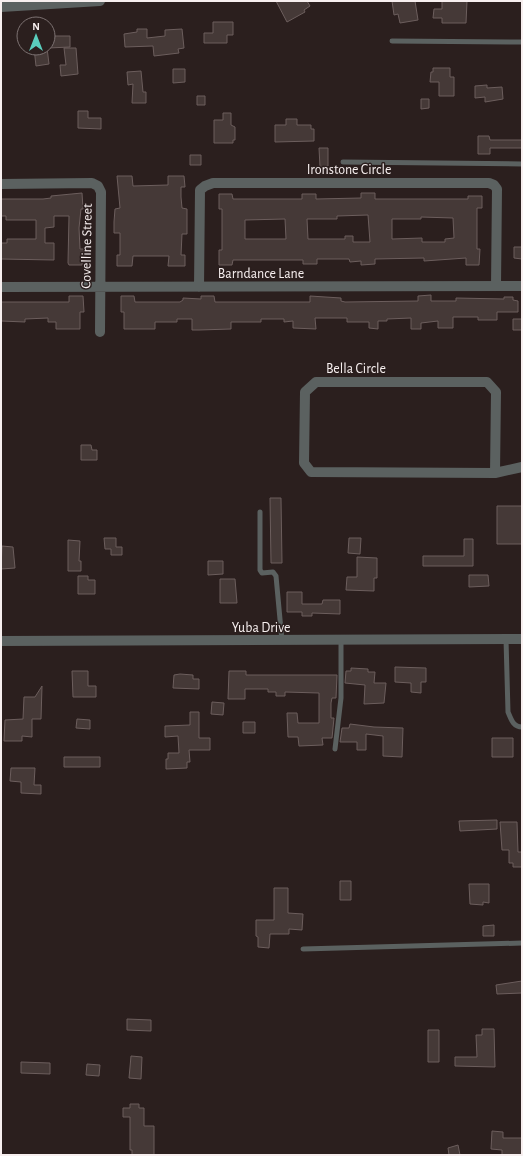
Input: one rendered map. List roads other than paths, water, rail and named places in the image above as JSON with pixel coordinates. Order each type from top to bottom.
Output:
[{"type":"street","points":[[1,7],[44,3],[100,1]]},
{"type":"street","name":"Covelline Street","points":[[1,184],[92,183],[98,186],[101,192],[100,332]]},
{"type":"street","name":"Ironstone Circle","points":[[199,287],[200,190],[213,183],[494,184],[497,189],[496,286]]},
{"type":"street","name":"Barndance Lane","points":[[1,287],[522,286]]},
{"type":"street","name":"Bella Circle","points":[[495,473],[496,392],[487,382],[316,382],[305,392],[304,463],[311,472],[495,473],[522,467]]},
{"type":"street","name":"Yuba Drive","points":[[1,641],[522,640]]},
{"type":"lane","points":[[392,41],[522,42]]},
{"type":"lane","points":[[343,162],[522,164]]},
{"type":"lane","points":[[260,512],[260,570],[262,573],[273,572],[276,576],[282,641]]},
{"type":"lane","points":[[506,639],[508,712],[512,723],[518,727],[522,727]]},
{"type":"lane","points":[[335,749],[341,698],[341,640]]},
{"type":"lane","points":[[303,949],[522,943]]}]
